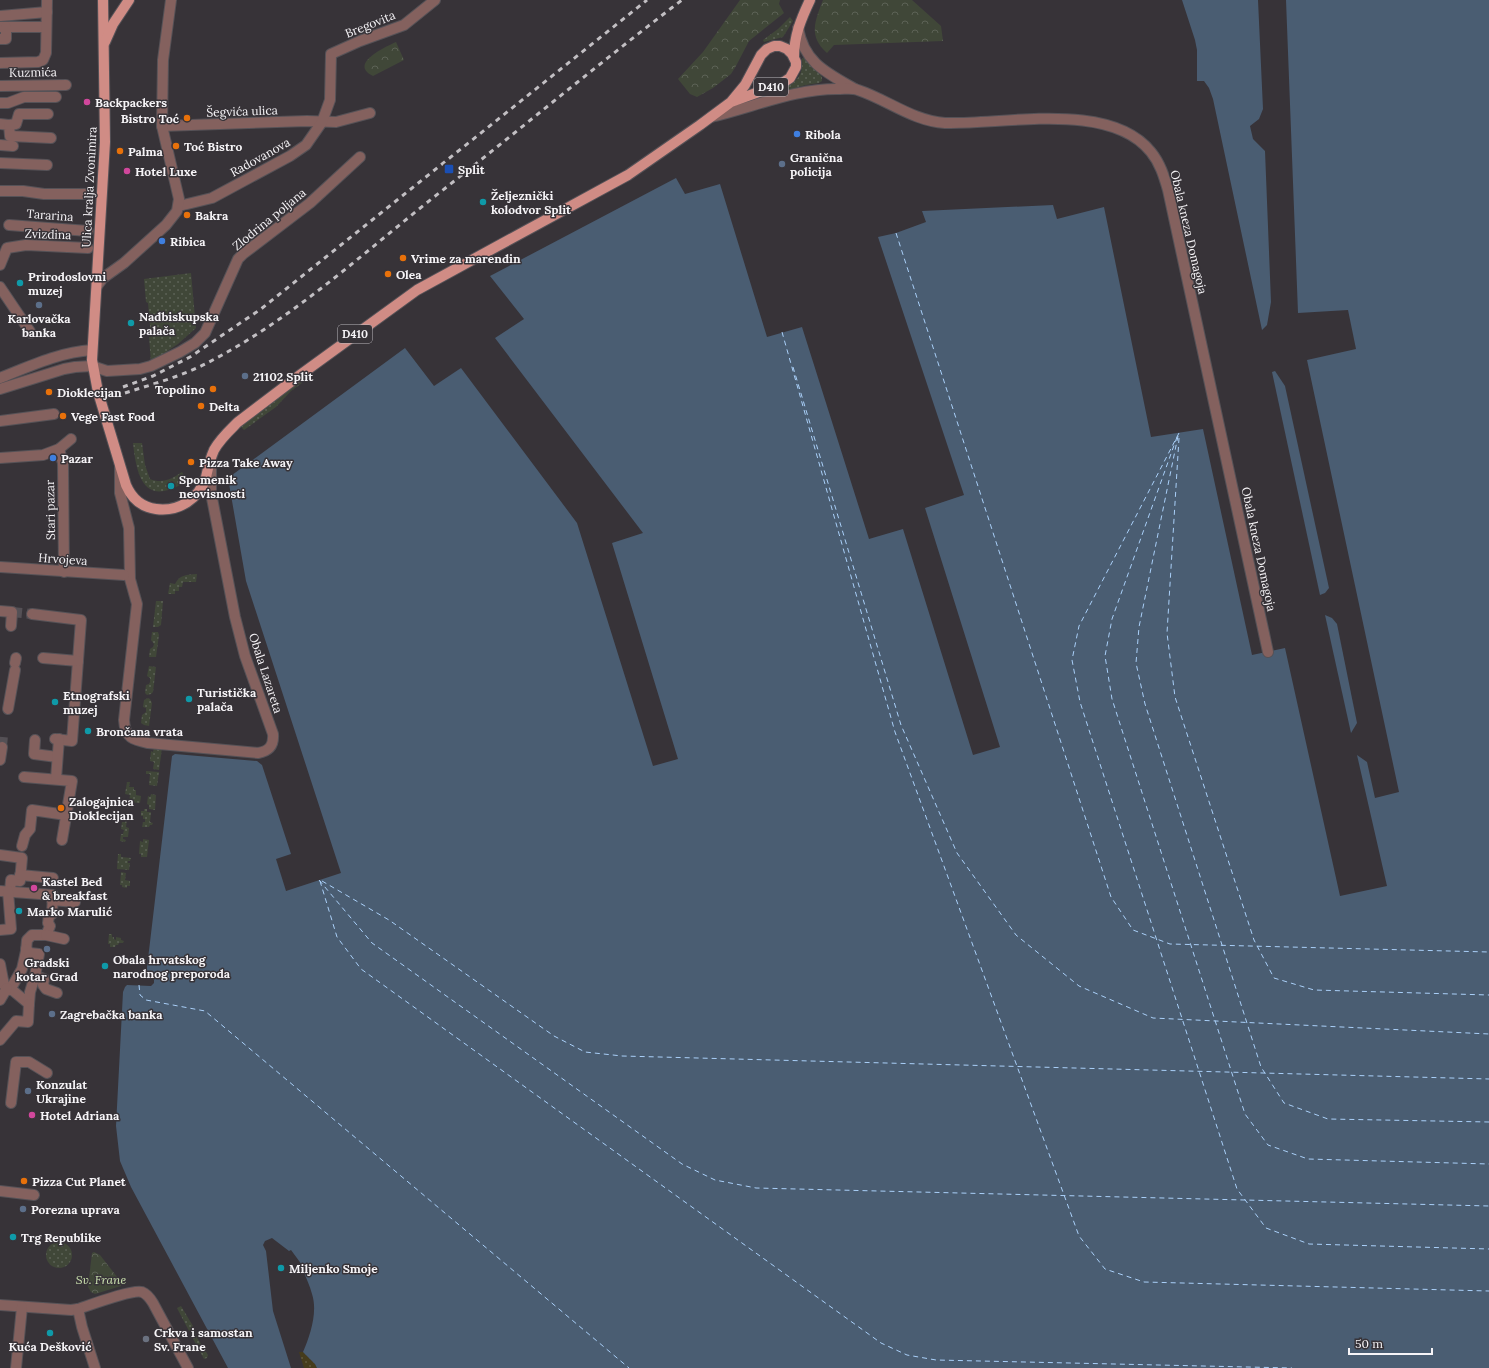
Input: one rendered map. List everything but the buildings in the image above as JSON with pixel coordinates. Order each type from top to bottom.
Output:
[{"type":"main road","name":"Ulica kralja Zvonimira","points":[[92,350],[105,142],[103,0]]},
{"type":"main road","name":"D410","points":[[104,43],[113,24],[129,0]]},
{"type":"main road","name":"D410","points":[[794,58],[794,46],[798,28],[810,0]]},
{"type":"main road","name":"Obala kneza Domagoja","points":[[120,468],[126,485],[139,504],[151,508],[170,509],[185,504],[199,492],[211,457],[220,441],[238,422],[400,301],[430,282],[628,174],[711,117],[731,102],[745,84],[761,55],[768,49],[774,46],[784,47],[790,51],[796,62],[793,75],[786,81],[731,102]]},
{"type":"main road","name":"D410","points":[[92,350],[92,366],[98,392],[120,468]]},
{"type":"street","points":[[0,63],[38,62],[43,60],[46,53],[47,0]]},
{"type":"street","points":[[97,286],[103,278],[124,263],[166,225],[178,211],[179,199],[162,126],[163,60],[171,0]]},
{"type":"street","name":"Bregovita","points":[[331,54],[360,41],[404,25],[435,0]]},
{"type":"street","points":[[0,16],[47,12]]},
{"type":"street","points":[[0,39],[6,39],[3,27],[46,27]]},
{"type":"street","points":[[798,28],[802,43],[813,61],[831,75],[857,90]]},
{"type":"street","name":"Radovanova","points":[[179,206],[212,198],[290,156],[306,145],[322,122],[330,100],[331,54]]},
{"type":"street","name":"Kuzmića","points":[[0,86],[66,85]]},
{"type":"street","name":"Obala kneza Domagoja","points":[[711,117],[768,101],[816,90],[857,90],[910,114],[940,122],[978,123],[1054,118],[1075,120],[1099,123],[1121,130],[1142,143],[1158,162],[1168,190],[1268,652]]},
{"type":"street","points":[[0,102],[8,103],[24,97],[56,96]]},
{"type":"street","name":"Šegvića ulica","points":[[162,126],[307,121],[336,122],[370,113]]},
{"type":"street","points":[[48,114],[19,114],[16,124],[4,125],[10,136],[52,138]]},
{"type":"street","points":[[0,145],[13,146]]},
{"type":"street","name":"Zlodrina poljana","points":[[92,366],[107,371],[140,369],[151,366],[173,356],[196,343],[205,333],[238,259],[310,203],[360,157]]},
{"type":"street","points":[[0,163],[47,165]]},
{"type":"street","points":[[0,191],[23,191],[44,194],[89,194]]},
{"type":"street","name":"Tararina","points":[[9,225],[88,231]]},
{"type":"street","name":"Zvizdina","points":[[0,265],[7,248],[26,245],[88,248]]},
{"type":"street","points":[[0,287],[30,333]]},
{"type":"street","points":[[0,378],[36,363],[67,353],[92,350]]},
{"type":"street","points":[[0,389],[64,369],[92,366]]},
{"type":"street","points":[[0,421],[54,414]]},
{"type":"street","points":[[0,458],[43,455],[59,449],[71,440]]},
{"type":"street","name":"Stari pazar","points":[[59,449],[63,463],[64,572]]},
{"type":"street","name":"Obala Lazareta","points":[[120,468],[120,493],[129,528],[130,579],[137,604],[124,720],[129,737],[136,740],[250,753],[265,751],[271,748],[272,730],[245,656],[231,597],[211,493],[211,457]]},
{"type":"street","name":"Hrvojeva","points":[[0,567],[124,575]]},
{"type":"street","points":[[0,611],[12,612],[11,626]]},
{"type":"street","points":[[32,614],[81,620],[72,741],[57,739],[56,779]]},
{"type":"street","points":[[43,658],[78,661]]},
{"type":"street","points":[[8,709],[15,663]]},
{"type":"street","points":[[36,740],[34,754],[57,757]]},
{"type":"street","points":[[0,760],[2,747]]},
{"type":"street","points":[[24,777],[72,781],[62,840]]},
{"type":"street","points":[[22,846],[25,835],[30,829],[32,810],[66,815]]},
{"type":"street","points":[[0,855],[22,858],[20,881],[11,880],[6,891],[11,930],[0,930]]},
{"type":"street","points":[[20,875],[53,878]]},
{"type":"street","points":[[6,891],[53,895],[52,914],[50,915],[48,923],[50,926],[46,935]]},
{"type":"street","points":[[52,900],[75,902]]},
{"type":"street","points":[[0,1000],[22,969],[27,940],[32,935],[46,935],[64,938]]},
{"type":"street","points":[[0,1040],[16,1021],[28,1022],[30,992],[39,954],[30,953],[26,949]]},
{"type":"street","points":[[0,964],[4,985],[29,1004]]},
{"type":"street","points":[[35,976],[44,979],[46,989],[57,993]]},
{"type":"street","points":[[11,1103],[16,1062],[29,1062],[47,1072]]},
{"type":"street","points":[[0,1191],[34,1195]]},
{"type":"street","points":[[0,1305],[78,1309],[140,1291],[148,1296],[153,1303],[188,1368]]},
{"type":"street","points":[[16,1368],[22,1307]]},
{"type":"street","points":[[78,1309],[95,1368]]},
{"type":"green space","points":[[740,0],[780,0],[779,4],[784,13],[749,41],[731,74],[713,88],[697,97],[690,94],[678,79],[703,52]]},
{"type":"green space","points":[[823,0],[912,0],[941,26],[943,41],[834,45],[827,53],[821,47],[815,34],[816,22]]},
{"type":"green space","points":[[790,17],[793,21],[783,37],[764,42],[763,40],[778,29]]},
{"type":"green space","points":[[396,42],[404,60],[373,76],[366,71],[364,66],[366,61],[371,56]]},
{"type":"green space","points":[[805,57],[822,77],[822,81],[781,92],[780,89],[790,85],[800,75],[802,70],[802,59]]},
{"type":"green space","points":[[191,273],[196,328],[178,344],[151,362],[149,337],[151,337],[144,279]]},
{"type":"green space","points":[[300,381],[302,383],[291,391],[276,407],[244,430],[240,426]]},
{"type":"green space","points":[[133,443],[142,443],[145,465],[150,479],[163,481],[182,472],[187,481],[173,488],[162,491],[153,490],[146,486],[137,469]]},
{"type":"green space","points":[[197,574],[196,582],[183,582],[182,587],[179,587],[179,591],[175,591],[175,594],[168,594],[170,583],[175,584],[179,578]]},
{"type":"green space","points":[[156,601],[163,601],[161,625],[158,627],[153,627]]},
{"type":"green space","points":[[152,632],[158,632],[159,635],[156,657],[149,657],[150,649],[154,644],[151,640]]},
{"type":"green space","points":[[149,666],[156,667],[153,692],[147,695],[145,693],[146,685],[150,682],[150,678],[147,676]]},
{"type":"green space","points":[[148,698],[152,703],[149,726],[141,723],[142,715],[146,712],[146,708],[143,707],[144,700]]},
{"type":"green space","points":[[154,747],[162,748],[159,770],[153,769],[154,762],[150,761],[151,751],[153,752]]},
{"type":"green space","points":[[146,771],[159,772],[157,786],[149,785],[150,774],[146,774]]},
{"type":"green space","points":[[127,782],[130,782],[129,787],[134,787],[134,790],[136,790],[136,795],[141,796],[140,803],[129,802],[130,795],[125,794]]},
{"type":"green space","points":[[151,794],[156,795],[155,810],[149,809],[149,805],[147,804],[148,796],[150,797]]},
{"type":"green space","points":[[144,809],[147,809],[147,812],[151,812],[150,822],[153,823],[149,827],[142,827],[145,819],[141,816],[141,811],[144,811]]},
{"type":"green space","points":[[125,819],[127,819],[126,827],[129,828],[128,837],[123,837],[123,839],[126,840],[125,842],[120,841],[121,834],[123,834],[124,830],[121,829],[122,822],[125,822]]},
{"type":"green space","points":[[143,839],[149,840],[147,857],[141,857],[141,854],[139,854],[140,841],[143,842]]},
{"type":"green space","points":[[118,854],[121,854],[121,857],[131,858],[130,861],[128,861],[128,863],[130,863],[129,870],[117,869]]},
{"type":"green space","points":[[121,872],[126,873],[125,880],[130,881],[130,886],[127,886],[127,888],[120,885]]},
{"type":"green space","points":[[109,934],[112,934],[112,937],[116,940],[116,937],[121,938],[121,940],[124,941],[123,943],[119,943],[115,947],[110,947],[110,944],[108,944]]},
{"type":"green space","points":[[59,1242],[68,1246],[72,1255],[68,1264],[59,1268],[50,1264],[46,1255],[50,1246]]},
{"type":"green space","name":"Sv. Frane","points":[[94,1252],[100,1255],[121,1282],[121,1286],[95,1294],[91,1292],[88,1287],[92,1253]]},
{"type":"green space","points":[[181,1306],[193,1326],[189,1331],[177,1308]]},
{"type":"green space","points":[[196,1336],[208,1355],[207,1358],[204,1359],[192,1337]]},
{"type":"sand","points":[[299,1352],[303,1352],[317,1368],[304,1368]]},
{"type":"water","points":[[1182,0],[1258,0],[1263,109],[1259,119],[1250,126],[1253,139],[1265,151],[1271,302],[1267,325],[1262,330],[1213,99],[1209,88],[1204,81],[1197,81],[1197,50]]},
{"type":"water","points":[[1286,0],[1489,0],[1489,1368],[317,1368],[303,1352],[311,1331],[314,1316],[314,1301],[303,1270],[305,1269],[291,1250],[289,1251],[272,1238],[265,1241],[263,1245],[266,1251],[273,1311],[291,1368],[228,1368],[131,1187],[120,1161],[116,1126],[123,992],[127,985],[151,986],[154,983],[152,977],[146,976],[172,756],[175,754],[257,761],[262,765],[291,854],[276,859],[286,891],[341,873],[246,581],[228,478],[405,348],[434,386],[461,368],[577,523],[653,766],[678,759],[612,543],[643,533],[495,338],[524,319],[490,276],[676,178],[685,194],[720,184],[767,337],[802,327],[869,539],[903,529],[973,755],[1000,747],[925,508],[964,495],[878,237],[896,233],[926,222],[922,211],[1053,205],[1057,219],[1104,207],[1151,437],[1203,429],[1252,655],[1285,648],[1340,896],[1387,886],[1357,755],[1367,762],[1375,798],[1399,792],[1307,360],[1356,349],[1348,310],[1298,313]]},
{"type":"water","points":[[1275,371],[1285,386],[1329,588],[1325,593],[1320,595],[1272,372]]},
{"type":"water","points":[[1325,615],[1332,618],[1337,624],[1357,723],[1351,733]]},
{"type":"ferry route","points":[[896,233],[1111,897],[1133,930],[1170,944],[1489,952]]},
{"type":"ferry route","points":[[782,332],[895,732],[1079,1236],[1105,1269],[1144,1282],[1489,1291]]},
{"type":"ferry route","points":[[793,367],[901,725],[957,853],[1016,935],[1079,986],[1153,1018],[1489,1034]]},
{"type":"ferry route","points":[[1179,433],[1079,626],[1072,660],[1080,702],[1237,1189],[1266,1228],[1309,1244],[1489,1249]]},
{"type":"ferry route","points":[[1178,436],[1139,627],[1136,663],[1145,704],[1261,1067],[1284,1103],[1328,1119],[1489,1122]]},
{"type":"ferry route","points":[[1177,437],[1112,619],[1105,656],[1112,699],[1245,1114],[1268,1145],[1308,1159],[1489,1164]]},
{"type":"ferry route","points":[[1179,438],[1167,633],[1175,697],[1254,940],[1274,978],[1314,990],[1489,995]]},
{"type":"ferry route","points":[[319,880],[372,943],[682,1164],[715,1180],[756,1188],[1489,1206]]},
{"type":"ferry route","points":[[320,881],[337,937],[361,969],[881,1343],[907,1355],[936,1360],[1292,1368]]},
{"type":"ferry route","points":[[322,881],[389,920],[554,1036],[585,1052],[622,1056],[1489,1079]]},
{"type":"ferry route","points":[[139,985],[140,995],[146,1000],[205,1011],[629,1368]]},
{"type":"tunnel","points":[[12,612],[32,614]]},
{"type":"tunnel","points":[[2,747],[3,735]]},
{"type":"railway","points":[[123,387],[153,376],[190,357],[261,309],[647,0]]},
{"type":"railway","points":[[125,393],[178,376],[199,367],[240,345],[269,326],[353,263],[682,0]]},
{"type":"place","name":"Backpackers","points":[[87,102]]},
{"type":"place","name":"Bistro Toć","points":[[187,118]]},
{"type":"place","name":"Ribola","points":[[797,134]]},
{"type":"place","name":"Toć Bistro","points":[[176,146]]},
{"type":"place","name":"Palma","points":[[120,151]]},
{"type":"place","name":"Granična policija","points":[[782,164]]},
{"type":"place","name":"Split","points":[[449,169]]},
{"type":"place","name":"Hotel Luxe","points":[[127,171]]},
{"type":"place","name":"Željeznički kolodvor Split","points":[[483,202]]},
{"type":"place","name":"Bakra","points":[[187,215]]},
{"type":"place","name":"Ribica","points":[[162,241]]},
{"type":"place","name":"Vrime za marendin","points":[[403,258]]},
{"type":"place","name":"Olea","points":[[388,274]]},
{"type":"place","name":"Prirodoslovni muzej","points":[[20,283]]},
{"type":"place","name":"Karlovačka banka","points":[[39,305]]},
{"type":"place","name":"Nadbiskupska palača","points":[[131,323]]},
{"type":"place","name":"21102 Split","points":[[245,376]]},
{"type":"place","name":"Topolino","points":[[213,389]]},
{"type":"place","name":"Dioklecijan","points":[[49,392]]},
{"type":"place","name":"Delta","points":[[201,406]]},
{"type":"place","name":"Vege Fast Food","points":[[63,416]]},
{"type":"place","name":"Pazar","points":[[53,458]]},
{"type":"place","name":"Pizza Take Away","points":[[191,462]]},
{"type":"place","name":"Spomenik neovisnosti","points":[[171,486]]},
{"type":"place","name":"Turistička palača","points":[[189,699]]},
{"type":"place","name":"Etnografski muzej","points":[[55,702]]},
{"type":"place","name":"Brončana vrata","points":[[88,731]]},
{"type":"place","name":"Zalogajnica Dioklecijan","points":[[61,808]]},
{"type":"place","name":"Kastel Bed & breakfast","points":[[34,888]]},
{"type":"place","name":"Marko Marulić","points":[[19,911]]},
{"type":"place","name":"Gradski kotar Grad","points":[[47,949]]},
{"type":"place","name":"Obala hrvatskog narodnog preporoda","points":[[105,966]]},
{"type":"place","name":"Zagrebačka banka","points":[[52,1014]]},
{"type":"place","name":"Konzulat Ukrajine","points":[[28,1091]]},
{"type":"place","name":"Hotel Adriana","points":[[32,1115]]},
{"type":"place","name":"Pizza Cut Planet","points":[[24,1181]]},
{"type":"place","name":"Porezna uprava","points":[[23,1209]]},
{"type":"place","name":"Trg Republike","points":[[13,1237]]},
{"type":"place","name":"Miljenko Smoje","points":[[281,1268]]},
{"type":"place","name":"Kuća Dešković","points":[[50,1333]]},
{"type":"place","name":"Crkva i samostan Sv. Frane","points":[[146,1339]]}]
